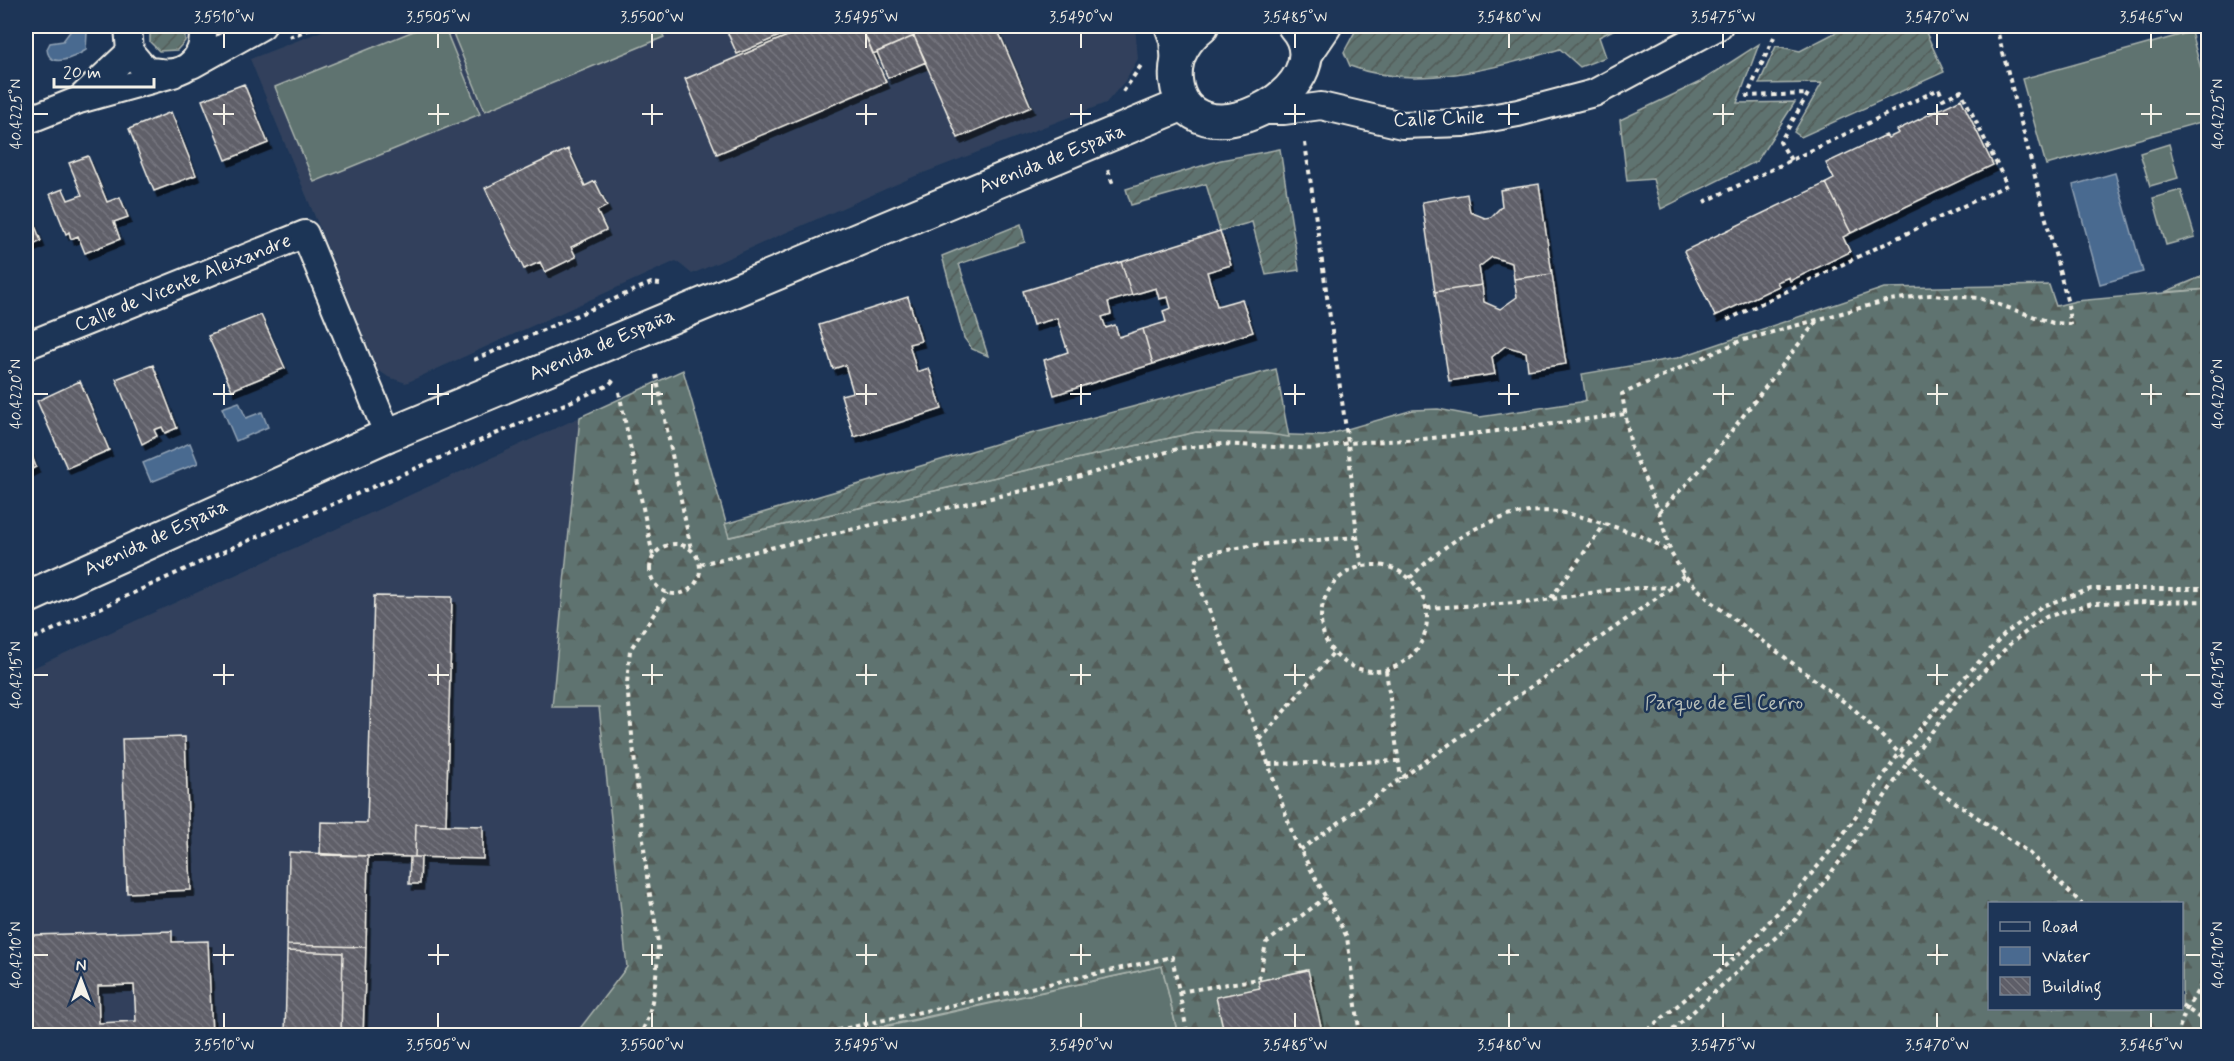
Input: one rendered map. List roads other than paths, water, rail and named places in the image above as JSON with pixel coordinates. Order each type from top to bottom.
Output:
[{"type":"street","points":[[128,26],[130,52],[148,70],[182,69],[201,52],[204,37],[202,26]]},
{"type":"street","points":[[26,121],[79,100],[182,69],[226,43],[262,26]]},
{"type":"street","points":[[1168,26],[1173,40],[1176,84],[1184,104],[1199,115],[1218,121],[1242,119],[1262,111],[1292,85],[1300,40],[1325,26]]},
{"type":"street","points":[[1175,64],[1185,42],[1202,26]]},
{"type":"street","name":"Calle Chile","points":[[1262,111],[1284,111],[1321,106],[1402,125],[1463,123],[1518,113],[1594,93],[1719,26]]},
{"type":"street","points":[[79,100],[130,52]]},
{"type":"street","name":"Calle Chile","points":[[1292,85],[1321,106]]},
{"type":"street","name":"Avenida de España","points":[[26,598],[387,435],[1184,104]]},
{"type":"street","name":"Calle de Vicente Aleixandre","points":[[26,346],[305,234],[387,435]]},
{"type":"water","points":[[81,28],[87,33],[86,50],[63,60],[52,59],[47,49],[50,43],[63,41],[72,29]]},
{"type":"water","points":[[2115,173],[2143,272],[2100,284],[2073,185]]},
{"type":"water","points":[[239,402],[246,418],[262,412],[268,427],[236,441],[222,408]]},
{"type":"water","points":[[190,443],[198,463],[151,482],[143,463]]},
{"type":"park label","name":"Parque de El Cerro","points":[[1724,703]]}]
